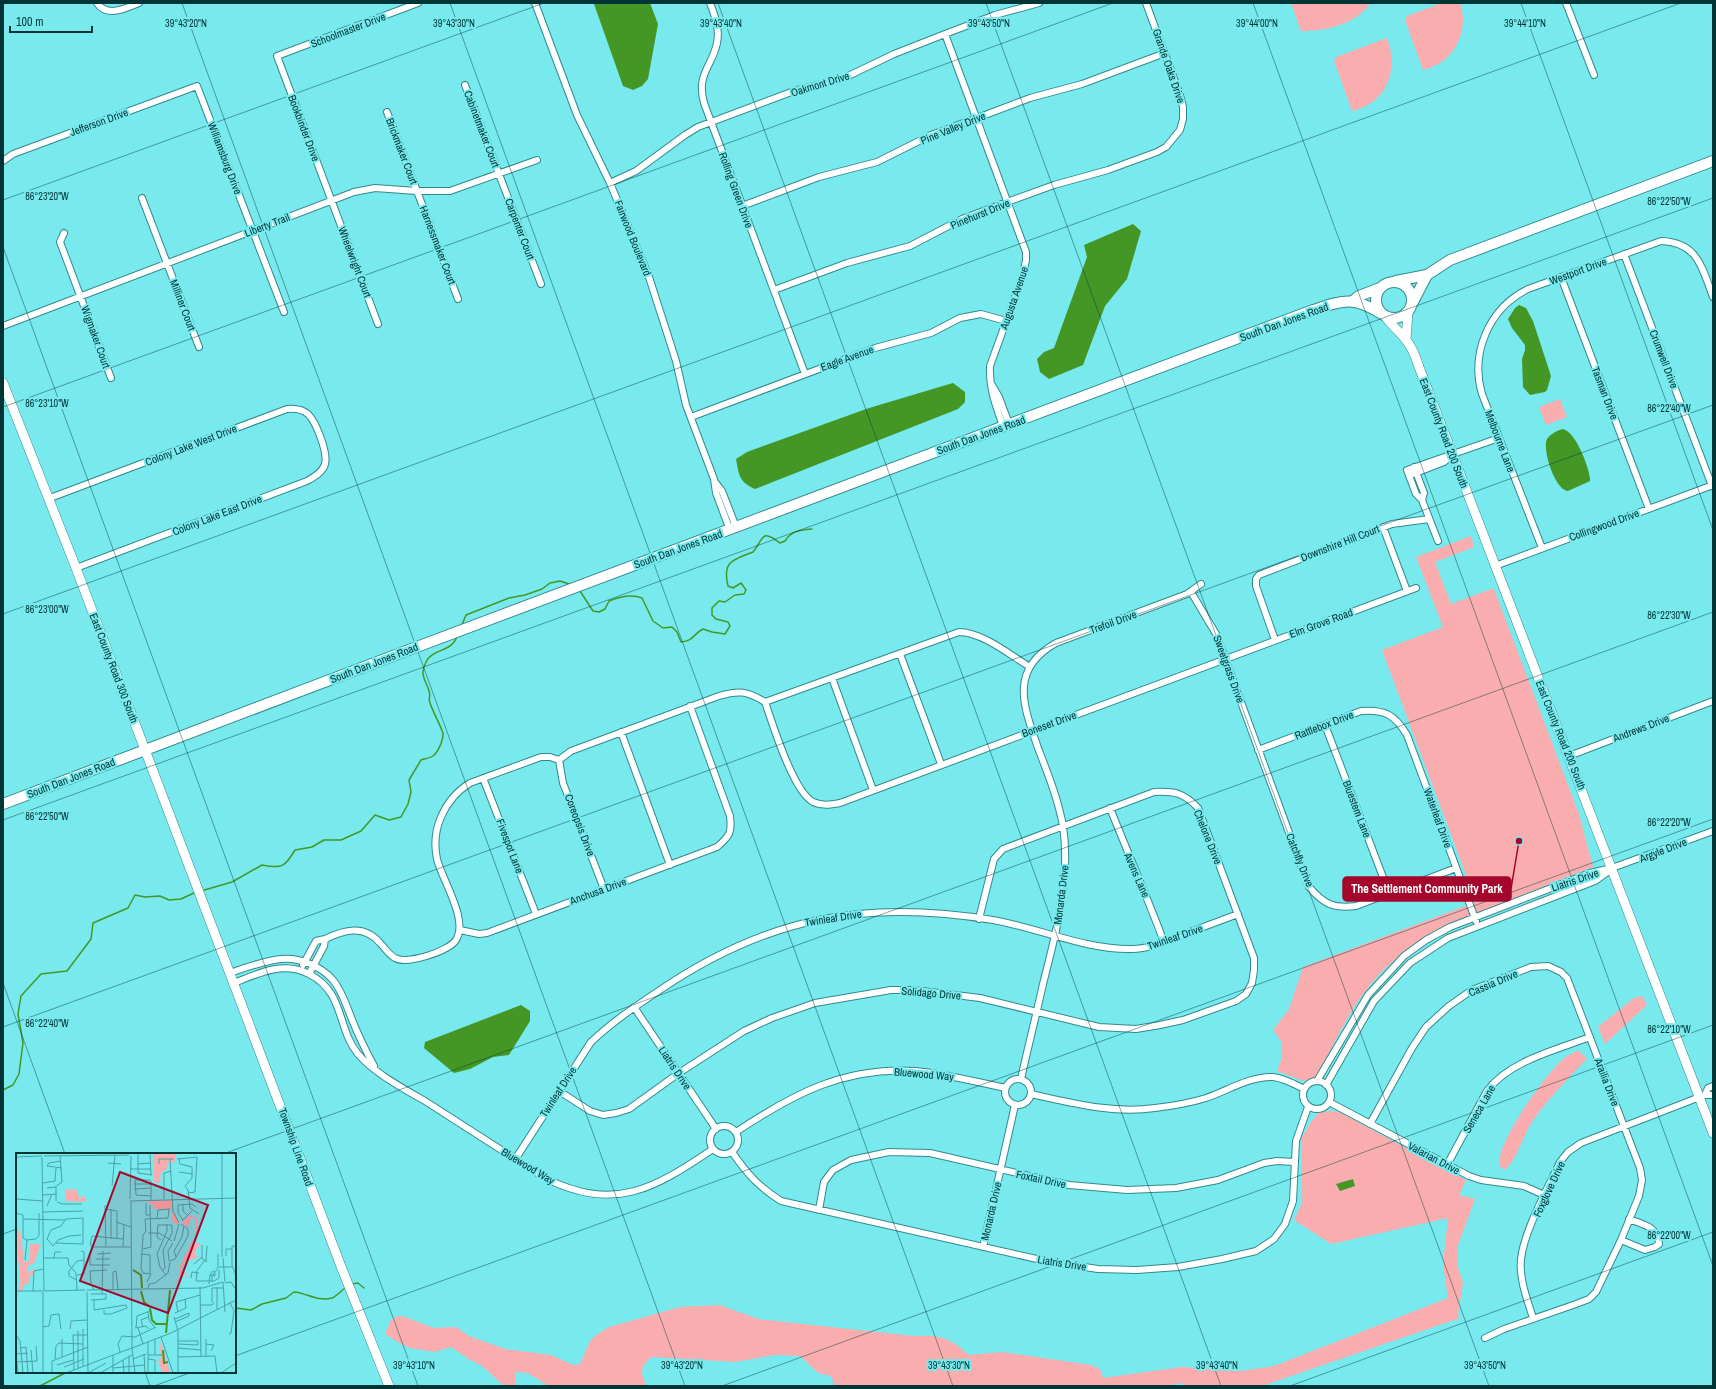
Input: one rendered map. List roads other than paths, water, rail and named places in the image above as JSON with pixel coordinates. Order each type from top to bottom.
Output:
[{"type":"main road","points":[[1383,315],[1377,308],[1376,300],[1380,288],[1385,284],[1427,275],[1444,263],[1464,254],[1713,161]]},
{"type":"main road","points":[[1354,300],[1365,304],[1383,315],[1396,319],[1404,316],[1410,308],[1427,275]]},
{"type":"main road","points":[[1392,282],[1400,283],[1409,289],[1412,295],[1410,308]]},
{"type":"main road","name":"South Dan Jones Road","points":[[3,804],[1006,425],[1313,310],[1354,300],[1359,296],[1380,288]]},
{"type":"street","points":[[96,3],[103,9],[114,12],[139,3]]},
{"type":"street","name":"Schoolmaster Drive","points":[[277,56],[418,3]]},
{"type":"street","name":"Fairwood Boulevard","points":[[535,3],[578,115],[610,183],[652,284],[676,361],[690,417],[714,480],[722,491],[733,529]]},
{"type":"street","name":"Rolling Green Drive","points":[[710,3],[716,18],[718,35],[717,44],[705,71],[701,87],[704,103],[805,374]]},
{"type":"street","name":"Oakmont Drive","points":[[610,183],[636,171],[685,134],[711,122],[794,91],[844,78],[894,54],[945,34],[995,15],[1039,3]]},
{"type":"street","name":"Grande Oaks Drive","points":[[1146,3],[1180,95],[1183,107],[1183,119],[1180,130]]},
{"type":"street","points":[[1566,3],[1594,75]]},
{"type":"street","name":"Augusta Avenue","points":[[945,34],[1024,245],[1026,260],[1023,275],[992,359],[990,382],[994,399],[1006,425]]},
{"type":"street","name":"Pine Valley Drive","points":[[742,206],[819,177],[877,162],[931,135],[1030,98],[1082,84],[1165,53]]},
{"type":"street","name":"Bookbinder Drive","points":[[277,56],[331,200]]},
{"type":"street","name":"Cabinetmaker Court","points":[[465,85],[499,173]]},
{"type":"street","name":"Jefferson Drive","points":[[3,161],[13,154],[197,86]]},
{"type":"street","name":"Williamsburg Drive","points":[[197,86],[284,312]]},
{"type":"street","name":"Brickmaker Court","points":[[387,112],[417,191]]},
{"type":"street","name":"Pinehurst Drive","points":[[774,290],[847,263],[910,246],[962,219],[1054,185],[1108,170],[1157,152],[1166,147],[1180,130]]},
{"type":"street","name":"Liberty Trail","points":[[3,326],[331,200],[368,188],[417,191],[450,191],[537,160]]},
{"type":"street","name":"Carpenter Court","points":[[499,173],[541,284]]},
{"type":"street","name":"Harnessmaker Court","points":[[417,191],[458,298]]},
{"type":"street","name":"Milliner Court","points":[[142,198],[198,347]]},
{"type":"street","name":"Wheelwright Court","points":[[331,200],[378,324]]},
{"type":"street","name":"Wigmaker Court","points":[[64,233],[60,242],[111,378]]},
{"type":"street","name":"Westport Drive","points":[[1487,331],[1495,317],[1514,297],[1532,287],[1662,241],[1672,242],[1686,247],[1695,254],[1701,264],[1713,297]]},
{"type":"street","name":"Crumwell Drive","points":[[1624,254],[1712,485]]},
{"type":"street","name":"Tasman Drive","points":[[1561,277],[1649,509]]},
{"type":"street","points":[[1406,339],[1410,308]]},
{"type":"street","name":"Eagle Avenue","points":[[690,417],[874,348],[931,333],[960,318],[981,314],[1006,321]]},
{"type":"street","name":"East County Road 200 South","points":[[1383,315],[1401,336],[1406,339],[1420,367],[1495,566],[1702,1096],[1713,1133]]},
{"type":"street","name":"Melbourne Lane","points":[[1487,331],[1480,353],[1478,376],[1482,394],[1542,548]]},
{"type":"street","name":"East County Road 300 South","points":[[3,383],[50,498],[206,908]]},
{"type":"street","name":"Colony Lake West Drive","points":[[50,498],[287,409],[297,408],[307,413],[314,423],[320,437]]},
{"type":"street","name":"Colony Lake East Drive","points":[[76,568],[307,481],[318,474],[325,463],[325,451],[320,437]]},
{"type":"street","points":[[1438,542],[1422,500],[1416,494],[1406,470],[1415,470],[1442,457],[1453,455],[1499,438]]},
{"type":"street","points":[[1415,470],[1424,493],[1422,500]]},
{"type":"street","name":"Collingwood Drive","points":[[1495,566],[1712,485]]},
{"type":"street","name":"Downshire Hill Court","points":[[1275,640],[1256,586],[1256,579],[1262,573],[1383,527],[1399,522],[1429,519]]},
{"type":"street","points":[[1383,527],[1407,591]]},
{"type":"street","name":"Trefoil Drive","points":[[1030,668],[1035,660],[1044,651],[1056,643],[1191,592],[1201,584]]},
{"type":"street","name":"Elm Grove Road","points":[[1225,658],[1416,588]]},
{"type":"street","name":"Sweetgrass Drive","points":[[1191,592],[1214,630],[1258,750]]},
{"type":"street","points":[[301,970],[316,941],[352,929],[360,931],[379,941],[395,958],[404,961],[412,960],[450,946],[456,940],[460,930],[459,918],[438,860],[435,846],[436,831],[445,808],[454,796],[462,788],[484,778],[541,757],[550,757],[559,760],[571,751],[690,706],[732,692],[742,692],[754,695],[765,702],[953,634],[966,632],[979,636],[1030,668]]},
{"type":"street","points":[[900,654],[941,764]]},
{"type":"street","name":"Boneset Drive","points":[[765,702],[795,781],[804,794],[812,801],[821,805],[829,805],[873,790],[1225,658]]},
{"type":"street","name":"Monarda Drive","points":[[1021,1079],[1055,936],[1064,884],[1065,853],[1063,826],[1057,800],[1032,730],[1023,699],[1025,683],[1030,668]]},
{"type":"street","points":[[832,678],[873,790]]},
{"type":"street","name":"Andrews Drive","points":[[1569,756],[1713,701]]},
{"type":"street","name":"Anchusa Drive","points":[[460,930],[479,934],[487,933],[718,847],[726,840],[732,828],[730,816],[690,706]]},
{"type":"street","name":"Rattlebox Drive","points":[[1258,750],[1361,711],[1376,710],[1390,715]]},
{"type":"street","name":"Waterleaf Drive","points":[[1390,715],[1400,724],[1407,735],[1478,926]]},
{"type":"street","name":"Bluestem Lane","points":[[1326,725],[1389,893]]},
{"type":"street","points":[[621,732],[670,865]]},
{"type":"street","name":"Catchfly Drive","points":[[1258,750],[1309,887],[1319,899],[1331,905],[1343,908],[1356,906],[1456,868]]},
{"type":"street","name":"Coreopsis Drive","points":[[559,760],[563,784],[604,889]]},
{"type":"street","name":"Fivespot Lane","points":[[484,778],[536,914]]},
{"type":"street","name":"Chelone Drive","points":[[980,918],[994,859],[1003,848],[1154,792],[1167,791],[1179,793],[1189,798],[1198,808],[1238,914]]},
{"type":"street","name":"Avens Lane","points":[[1110,808],[1145,891],[1164,942]]},
{"type":"street","name":"Argyle Drive","points":[[1612,868],[1713,831]]},
{"type":"street","name":"Liatris Drive","points":[[1317,1081],[1368,994],[1404,956],[1426,940],[1450,927],[1590,873],[1612,868]]},
{"type":"street","name":"Liatris Drive","points":[[1326,1085],[1374,1001],[1410,963],[1448,938],[1595,881],[1612,868]]},
{"type":"street","name":"Township Line Road","points":[[206,908],[342,1269],[388,1386]]},
{"type":"street","name":"Twinleaf Drive","points":[[516,1158],[591,1042],[603,1030],[634,1007],[698,965],[724,952],[767,934],[820,918],[876,912],[934,913],[995,920],[1055,936],[1112,948],[1133,949],[1150,947],[1238,914]]},
{"type":"street","name":"Solidago Drive","points":[[559,1091],[590,1111],[603,1115],[616,1113],[629,1109],[679,1073],[744,1031],[772,1018],[815,1003],[891,990],[914,990],[980,998],[1036,1013],[1099,1027],[1136,1029],[1183,1020],[1236,1001],[1246,994],[1252,983],[1254,958],[1238,914]]},
{"type":"street","points":[[309,974],[324,946],[325,938]]},
{"type":"street","name":"Bluewood Way","points":[[230,973],[259,963],[282,958],[296,959],[313,966],[333,980],[342,995],[364,1047],[376,1069]]},
{"type":"street","points":[[259,963],[262,972]]},
{"type":"street","name":"Cassia Drive","points":[[1370,1124],[1412,1048],[1426,1027],[1448,1006],[1472,990],[1531,967],[1540,965],[1556,968],[1566,978],[1590,1037]]},
{"type":"street","name":"Bluewood Way","points":[[234,983],[262,972],[282,968],[301,970],[321,981],[329,990],[338,1007],[350,1040],[358,1054],[385,1076],[516,1158],[545,1178],[560,1185],[592,1194],[627,1193],[656,1184],[674,1175],[713,1149]]},
{"type":"street","name":"Liatris Drive","points":[[634,1007],[716,1129]]},
{"type":"street","name":"Arailia Drive","points":[[1485,1338],[1533,1318],[1589,1299],[1600,1284],[1621,1240],[1639,1196],[1642,1180],[1640,1168],[1590,1037]]},
{"type":"street","name":"Seneca Lane","points":[[1447,1166],[1494,1081],[1515,1066],[1590,1037]]},
{"type":"street","name":"Bluewood Way","points":[[736,1132],[798,1094],[827,1082],[860,1074],[890,1071],[916,1071],[958,1077],[1006,1088]]},
{"type":"street","points":[[1031,1094],[1092,1108],[1124,1110],[1154,1109],[1206,1098],[1247,1082],[1266,1078],[1285,1080],[1304,1089]]},
{"type":"street","points":[[1021,1079],[1029,1084],[1031,1094],[1028,1101],[1024,1104],[1015,1105],[1008,1100],[1006,1096],[1006,1088],[1012,1080],[1021,1079]]},
{"type":"street","points":[[1317,1081],[1326,1085],[1331,1092],[1329,1102],[1322,1108],[1312,1109],[1308,1107],[1303,1099],[1304,1089],[1308,1084],[1317,1081]]},
{"type":"street","points":[[1702,1096],[1708,1088],[1713,1086]]},
{"type":"street","points":[[1702,1096],[1713,1095]]},
{"type":"street","name":"Foxglove Drive","points":[[1533,1318],[1523,1290],[1521,1259],[1526,1240],[1544,1195],[1560,1162],[1568,1152],[1581,1143],[1702,1096]]},
{"type":"street","name":"Valarian Drive","points":[[1329,1102],[1447,1166],[1481,1180],[1524,1186],[1544,1195]]},
{"type":"street","name":"Monarda Drive","points":[[983,1247],[1015,1105]]},
{"type":"street","name":"Liatris Drive","points":[[732,1152],[748,1175],[763,1189],[781,1201],[1050,1262],[1098,1269],[1137,1270],[1178,1267],[1256,1251],[1274,1239],[1285,1224],[1293,1201],[1296,1141],[1308,1107]]},
{"type":"street","points":[[726,1126],[736,1132],[738,1144],[732,1152],[724,1154],[713,1149],[710,1142],[716,1129],[726,1126]]},
{"type":"street","name":"Foxtail Drive","points":[[819,1210],[824,1182],[833,1170],[851,1160],[889,1152],[930,1153],[1069,1185],[1127,1190],[1176,1188],[1218,1180],[1277,1160],[1294,1162]]},
{"type":"street","points":[[1621,1240],[1645,1250],[1659,1244],[1658,1235],[1652,1228],[1629,1219]]},
{"type":"waterway","points":[[580,591],[593,611],[599,612],[605,609],[609,601],[621,597],[630,596],[642,598],[653,621],[663,628],[672,627],[677,632],[681,642],[691,639],[703,629],[725,634],[730,626],[728,622],[716,619],[712,615],[712,608],[719,601],[725,602],[735,595],[744,594],[746,590],[741,583],[733,588],[728,586],[728,566],[740,557],[753,552],[763,537],[769,536],[780,543],[796,532],[812,529]]},
{"type":"waterway","points":[[461,627],[466,615],[509,598],[525,595],[542,589],[550,583],[560,581],[572,585]]},
{"type":"waterway","points":[[201,891],[232,882],[262,865],[274,867],[282,865],[288,860],[295,850],[312,847],[324,840],[341,840],[361,831],[375,815],[389,820],[401,817],[408,804],[411,792],[409,780],[421,760],[433,756],[437,752],[443,737],[443,732],[429,702],[430,692],[423,674],[424,667],[426,662],[433,654],[447,648],[457,636]]},
{"type":"waterway","points":[[3,1090],[13,1085],[19,1074],[23,1043],[18,1014],[21,996],[41,974],[67,971],[91,939],[93,923],[128,908],[135,895],[145,897],[160,896],[169,900],[181,899],[196,892]]},
{"type":"waterway","points":[[352,1284],[358,1283],[364,1288]]},
{"type":"waterway","points":[[236,1308],[251,1310],[262,1304],[286,1298],[294,1292],[327,1299],[334,1297],[345,1288]]},
{"type":"waterway","points":[[40,1386],[65,1373]]},
{"type":"place","name":"The Settlement Community Park","points":[[1519,841]]}]
